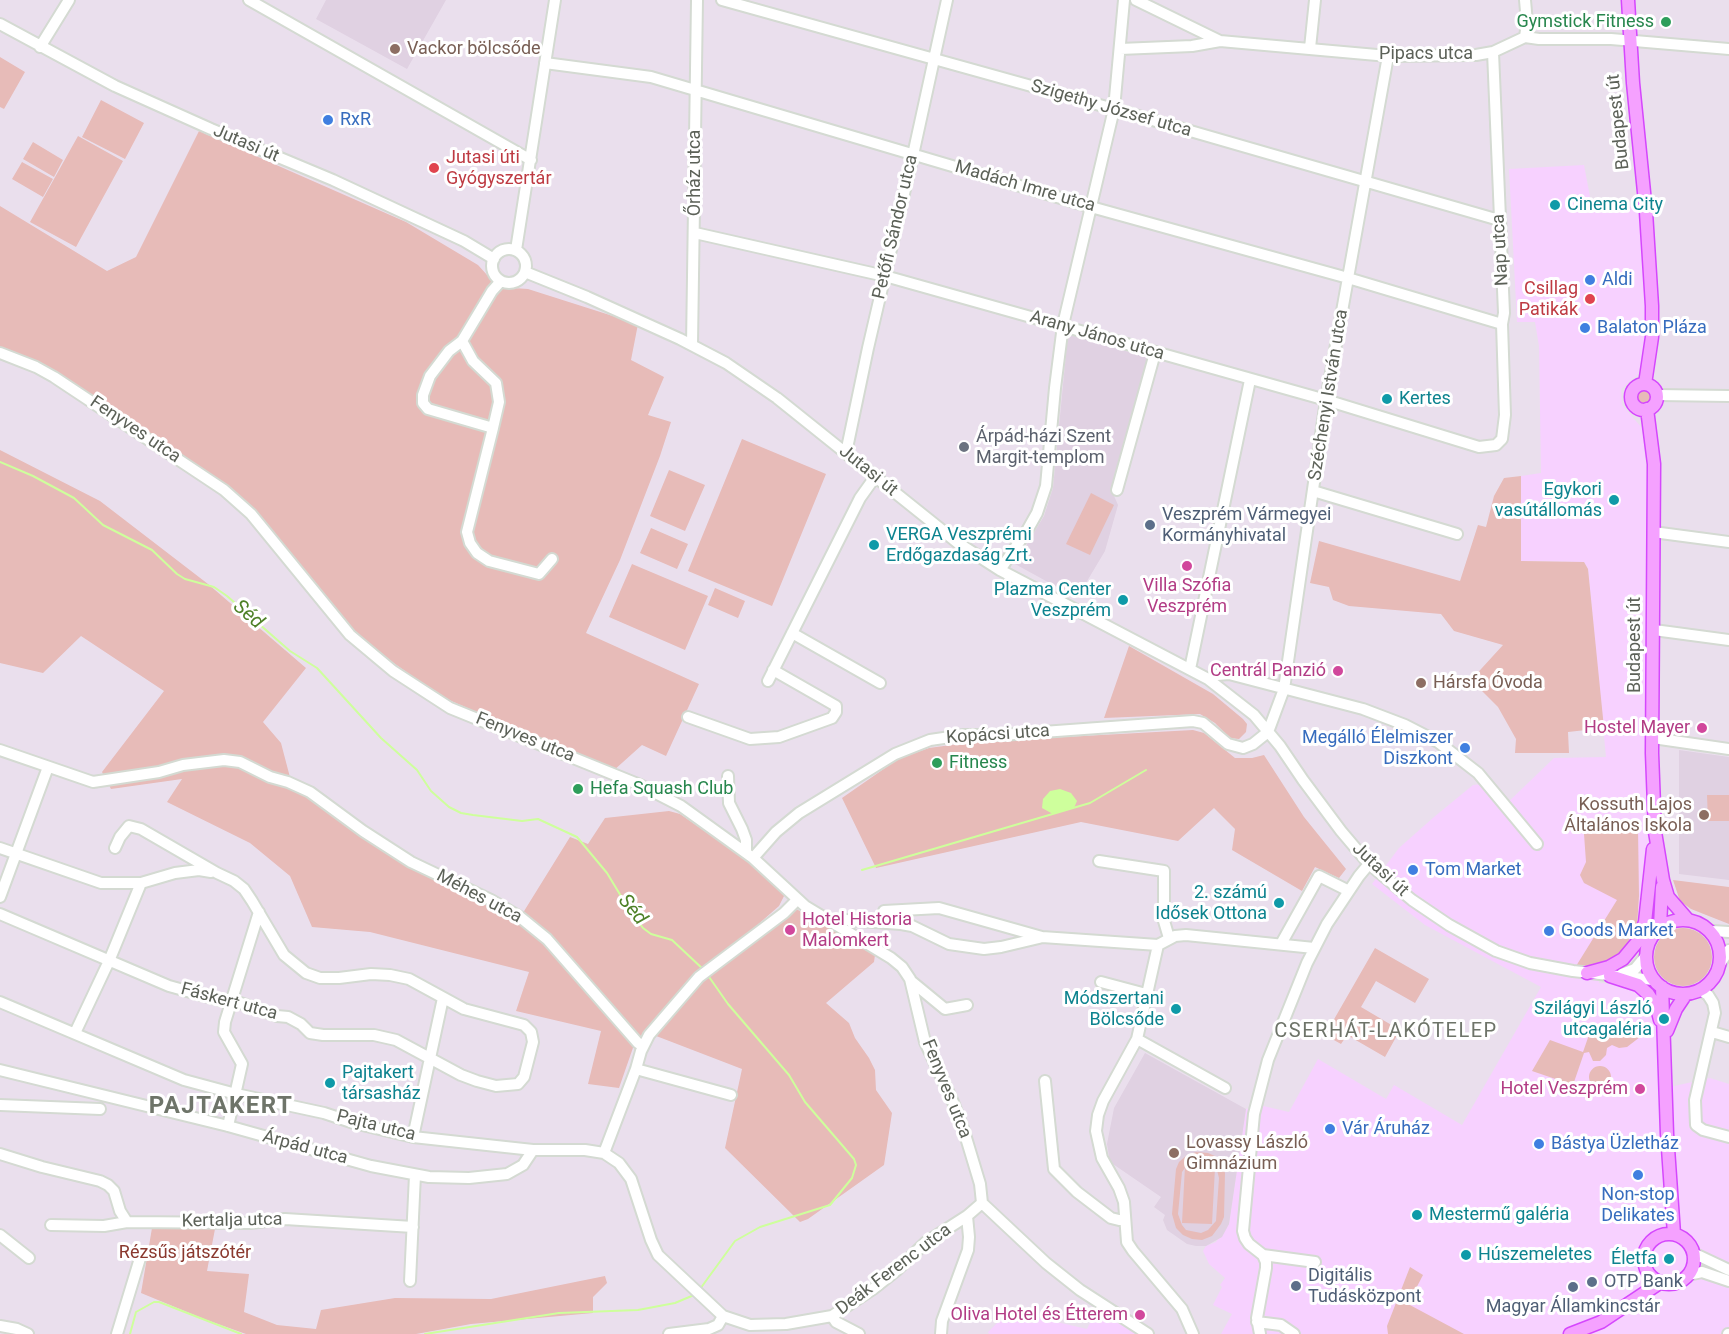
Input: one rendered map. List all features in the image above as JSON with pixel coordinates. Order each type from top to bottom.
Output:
[{"type":"main road","name":"Budapest út","points":[[1628,0],[1653,306],[1652,337],[1645,384],[1637,386],[1631,398],[1636,407],[1647,410],[1654,464],[1654,832],[1668,897],[1688,920],[1712,931]]},
{"type":"main road","points":[[1645,384],[1653,388],[1657,395],[1653,406],[1647,410]]},
{"type":"main road","points":[[1587,973],[1609,967],[1623,959],[1638,941],[1645,922],[1654,832]]},
{"type":"main road","name":"Budapest út","points":[[1646,957],[1649,942],[1660,926],[1663,880]]},
{"type":"main road","points":[[1660,926],[1674,920],[1688,920]]},
{"type":"main road","points":[[1658,984],[1673,993],[1686,994],[1700,990],[1714,977],[1720,964],[1720,952],[1712,931]]},
{"type":"main road","points":[[1646,957],[1646,964],[1658,984],[1664,1037],[1671,1198],[1670,1234]]},
{"type":"main road","points":[[1610,976],[1638,985],[1648,994],[1657,1008],[1664,1037]]},
{"type":"main road","points":[[1664,1037],[1676,1009],[1686,994]]},
{"type":"main road","points":[[1570,1334],[1601,1322],[1661,1282],[1676,1282],[1688,1275],[1694,1261],[1694,1253],[1687,1241],[1670,1234],[1650,1242],[1644,1258],[1649,1274],[1661,1282]]},
{"type":"main road","points":[[1638,1296],[1649,1274]]},
{"type":"street","points":[[40,47],[69,0]]},
{"type":"street","points":[[249,0],[531,160]]},
{"type":"street","points":[[516,250],[555,0]]},
{"type":"street","name":"Őrház utca","points":[[692,345],[697,0]]},
{"type":"street","name":"Szigethy József utca","points":[[722,0],[1499,220]]},
{"type":"street","name":"Petőfi Sándor utca","points":[[846,453],[947,0]]},
{"type":"street","points":[[1000,570],[1037,513],[1046,486],[1063,326],[1114,110],[1125,0]]},
{"type":"street","name":"Pipacs utca","points":[[1136,0],[1220,41]]},
{"type":"street","points":[[1310,48],[1315,0]]},
{"type":"street","points":[[1525,0],[1527,23],[1525,37]]},
{"type":"street","name":"Jutasi út","points":[[0,24],[136,96],[333,180],[464,241],[494,259]]},
{"type":"street","name":"Pipacs utca","points":[[1120,49],[1192,46],[1220,41],[1389,56],[1465,56],[1493,52],[1525,37],[1630,41],[1729,49]]},
{"type":"street","name":"Nap utca","points":[[1493,52],[1504,313],[1502,324],[1505,415],[1502,439],[1496,445]]},
{"type":"street","name":"Széchenyi István utca","points":[[1268,732],[1284,689],[1326,400],[1389,56]]},
{"type":"street","name":"Madách Imre utca","points":[[545,63],[651,77],[1091,207],[1348,278],[1502,324]]},
{"type":"street","name":"Arany János utca","points":[[695,232],[885,276],[1326,400],[1479,447],[1496,445]]},
{"type":"street","points":[[516,250],[526,261],[525,272],[516,282],[501,281],[493,272],[494,259],[501,251],[516,250]]},
{"type":"street","name":"Jutasi út","points":[[525,272],[587,297],[726,363],[762,386],[958,543],[1000,570],[1208,679],[1254,715],[1341,831],[1369,864],[1412,900],[1449,925],[1496,951],[1530,963],[1658,984]]},
{"type":"street","points":[[493,428],[428,409],[423,403],[423,395],[430,376],[449,351],[462,341],[492,291],[501,281]]},
{"type":"street","points":[[462,341],[472,361],[496,383],[500,402],[470,516],[467,532],[470,543],[477,553],[489,561],[539,574],[552,559]]},
{"type":"street","name":"Fenyves utca","points":[[0,353],[36,367],[54,377],[224,490],[251,514],[350,635],[393,671],[450,708],[657,793],[681,807],[749,856],[796,900],[902,967],[910,981],[925,1042],[964,1131],[980,1184],[981,1203]]},
{"type":"street","points":[[1117,490],[1155,353]]},
{"type":"street","points":[[1190,669],[1250,380]]},
{"type":"street","points":[[1657,395],[1729,396]]},
{"type":"street","points":[[768,681],[860,498],[875,477]]},
{"type":"street","points":[[1313,490],[1457,534]]},
{"type":"street","points":[[1653,532],[1729,542]]},
{"type":"street","points":[[1654,630],[1729,640]]},
{"type":"street","points":[[792,633],[880,683]]},
{"type":"street","points":[[688,717],[750,740],[779,737],[832,718],[836,712],[836,706],[774,670]]},
{"type":"street","points":[[1208,679],[1217,675],[1230,674],[1371,711],[1438,742],[1478,773],[1537,844]]},
{"type":"street","name":"Kopácsi utca","points":[[749,856],[799,813],[895,754],[930,740],[964,735],[1002,735],[1193,721],[1203,723],[1228,744],[1243,748],[1253,744],[1268,732]]},
{"type":"street","points":[[1653,738],[1729,749]]},
{"type":"street","name":"Méhes utca","points":[[0,750],[93,782],[159,772],[183,765],[224,760],[240,762],[270,777],[310,792],[363,831],[411,862],[491,900],[519,917],[547,939],[638,1043],[644,1045]]},
{"type":"street","points":[[0,897],[48,767]]},
{"type":"street","points":[[728,776],[729,803],[742,829],[749,856]]},
{"type":"street","points":[[115,848],[129,826],[141,829],[234,881],[244,889],[284,955],[306,973],[320,978],[371,974],[390,975],[408,979],[443,998],[413,1137]]},
{"type":"street","points":[[0,848],[101,883],[141,883],[187,871],[217,873]]},
{"type":"street","points":[[1099,861],[1164,871],[1164,921],[1169,938]]},
{"type":"street","points":[[1260,1334],[1257,1322],[1266,1262],[1263,1255],[1249,1244],[1243,1231],[1255,1108],[1268,1060],[1314,948],[1348,891],[1369,864]]},
{"type":"street","points":[[1281,944],[1319,876],[1348,891]]},
{"type":"street","points":[[75,1033],[109,961],[141,883]]},
{"type":"street","points":[[604,1153],[644,1045],[650,1035],[699,977],[784,914],[796,900]]},
{"type":"street","points":[[884,911],[939,908],[1042,937],[1158,945],[1169,938],[1186,935],[1314,948]]},
{"type":"street","points":[[228,1126],[242,1064],[224,1032],[259,912]]},
{"type":"street","name":"Fáskert utca","points":[[0,914],[169,986],[223,1001],[232,1000],[277,1016],[288,1017],[301,1024],[310,1033],[386,1037],[477,1082],[496,1086],[518,1084],[524,1077],[533,1042],[531,1032],[524,1025],[464,1009],[443,998]]},
{"type":"street","points":[[836,925],[846,920],[901,924],[912,926],[949,944],[984,949],[1042,937]]},
{"type":"street","points":[[1712,931],[1729,932]]},
{"type":"street","points":[[1158,945],[1137,1039],[1103,1101],[1096,1131],[1102,1158],[1124,1202],[1127,1242],[1182,1309],[1193,1334]]},
{"type":"street","points":[[1720,964],[1729,950]]},
{"type":"street","name":"Jutasi út","points":[[1610,976],[1635,969],[1646,957]]},
{"type":"street","points":[[910,981],[945,1009],[967,1005]]},
{"type":"street","points":[[1101,982],[1146,994]]},
{"type":"street","points":[[1700,990],[1708,995],[1715,1013],[1695,1101],[1696,1125],[1703,1130],[1729,1137]]},
{"type":"street","name":"Pajta utca","points":[[0,1002],[184,1080],[236,1094],[324,1113],[354,1123],[413,1137],[532,1150],[585,1150],[604,1153]]},
{"type":"street","points":[[1712,1032],[1729,1037]]},
{"type":"street","points":[[1137,1039],[1226,1088]]},
{"type":"street","points":[[636,1069],[731,1095]]},
{"type":"street","name":"Árpád utca","points":[[0,1070],[228,1126],[370,1166],[445,1179],[507,1174],[523,1165],[532,1150]]},
{"type":"street","points":[[1045,1081],[1054,1170],[1077,1192],[1111,1218],[1126,1223]]},
{"type":"street","points":[[0,1105],[100,1109]]},
{"type":"street","name":"Deák Ferenc utca","points":[[604,1153],[619,1163],[632,1179],[658,1256],[723,1316],[750,1325],[786,1324],[832,1316],[873,1290],[925,1244],[967,1216],[981,1203]]},
{"type":"street","points":[[0,1154],[108,1185],[114,1191],[120,1211],[127,1222]]},
{"type":"street","points":[[410,1281],[415,1174]]},
{"type":"street","points":[[981,1203],[1046,1263],[1080,1290],[1148,1334]]},
{"type":"street","points":[[941,1334],[942,1321],[968,1250],[967,1216]]},
{"type":"street","name":"Kertalja utca","points":[[51,1225],[104,1226],[127,1222],[250,1223],[285,1219],[413,1227]]},
{"type":"street","points":[[0,1235],[29,1258]]},
{"type":"street","points":[[1694,1253],[1729,1270]]},
{"type":"street","points":[[117,1334],[141,1254]]},
{"type":"street","points":[[1263,1255],[1315,1262]]},
{"type":"street","points":[[1688,1275],[1702,1272],[1729,1281]]},
{"type":"street","points":[[669,1334],[709,1329],[717,1325],[723,1316]]},
{"type":"street","points":[[832,1316],[836,1322],[859,1334]]},
{"type":"street","points":[[1257,1322],[1281,1324],[1294,1334]]},
{"type":"street","points":[[4,1329],[28,1334]]},
{"type":"shaded area","name":"Vackor bölcsőde","points":[[326,0],[446,0],[407,69],[316,19]]},
{"type":"shaded area","points":[[1584,165],[1592,207],[1640,205],[1647,312],[1645,353],[1638,374],[1621,389],[1622,405],[1642,428],[1648,484],[1650,628],[1648,860],[1641,908],[1630,928],[1597,957],[1599,983],[1636,986],[1658,1017],[1661,1089],[1710,1078],[1729,1084],[1729,1334],[1221,1334],[1232,1314],[1213,1305],[1225,1278],[1209,1264],[1203,1251],[1206,1246],[1216,1242],[1229,1224],[1246,1109],[1259,1105],[1289,1112],[1318,1059],[1386,1099],[1394,1085],[1462,1125],[1541,987],[1425,925],[1372,884],[1399,848],[1473,785],[1484,784],[1503,807],[1554,758],[1606,757],[1588,569],[1584,562],[1521,561],[1521,476],[1541,473],[1539,346],[1535,322],[1517,322],[1509,169]]},
{"type":"shaded area","points":[[1068,334],[1149,358],[1111,489],[1118,505],[1105,551],[1077,598],[1015,564],[1044,516],[1053,488]]},
{"type":"shaded area","name":"Kossuth Lajos Általános Iskola","points":[[1679,750],[1729,757],[1729,880],[1679,874]]},
{"type":"shaded area","points":[[1060,789],[1071,793],[1077,801],[1074,808],[1053,814],[1042,808],[1043,799],[1050,791]]},
{"type":"shaded area","name":"Lovassy László Gimnázium","points":[[1145,1053],[1246,1109],[1229,1224],[1222,1237],[1206,1246],[1187,1244],[1167,1230],[1163,1220],[1165,1215],[1154,1207],[1161,1197],[1110,1162],[1107,1144],[1114,1108]]},
{"type":"shaded area","points":[[1098,1307],[1145,1334],[989,1334],[988,1332],[1013,1312],[1087,1329]]},
{"type":"green space","points":[[0,57],[25,72],[4,109],[0,107]]},
{"type":"green space","points":[[101,100],[144,123],[125,159],[82,137]]},
{"type":"green space","points":[[199,131],[406,222],[478,265],[498,287],[528,289],[638,324],[631,360],[664,377],[648,415],[671,422],[620,560],[586,633],[699,684],[666,756],[642,745],[613,771],[442,697],[361,640],[265,530],[202,472],[43,365],[0,347],[0,206],[107,271],[136,257]]},
{"type":"green space","points":[[78,136],[123,161],[76,247],[30,222]]},
{"type":"green space","points":[[33,142],[63,160],[54,177],[23,159]]},
{"type":"green space","points":[[22,162],[53,179],[43,197],[12,179]]},
{"type":"green space","points":[[1644,384],[1653,388],[1657,397],[1653,406],[1644,410],[1635,406],[1631,397],[1635,388]]},
{"type":"green space","points":[[742,439],[826,474],[772,606],[688,571]]},
{"type":"green space","points":[[0,450],[100,501],[208,584],[306,668],[263,722],[281,743],[292,785],[363,834],[521,916],[570,837],[588,844],[605,818],[669,811],[680,814],[751,863],[785,894],[779,906],[746,935],[751,944],[796,909],[837,930],[875,955],[874,962],[826,1003],[849,1023],[855,1038],[875,1070],[876,1090],[892,1113],[884,1165],[808,1219],[800,1222],[725,1148],[742,1069],[651,1034],[635,1042],[619,1088],[588,1084],[601,1031],[516,1011],[529,972],[370,932],[312,927],[290,876],[250,843],[167,802],[182,779],[111,789],[102,772],[164,691],[81,636],[43,673],[0,663]]},
{"type":"green space","points":[[669,470],[705,485],[685,531],[650,516]]},
{"type":"green space","points":[[1521,476],[1521,561],[1584,562],[1588,569],[1604,728],[1568,732],[1569,753],[1515,753],[1516,739],[1498,707],[1471,680],[1503,645],[1454,631],[1441,614],[1349,606],[1333,600],[1329,587],[1310,583],[1319,541],[1460,581],[1478,525],[1486,527],[1494,496],[1504,478]]},
{"type":"green space","points":[[1091,493],[1114,505],[1090,555],[1066,544]]},
{"type":"green space","points":[[651,528],[688,544],[677,569],[640,553]]},
{"type":"green space","points":[[632,564],[708,596],[685,650],[609,617]]},
{"type":"green space","points":[[715,588],[745,601],[738,618],[708,605]]},
{"type":"green space","points":[[1129,646],[1213,694],[1243,719],[1247,724],[1246,732],[1239,739],[1230,738],[1215,723],[1200,714],[1104,718]]},
{"type":"green space","points":[[1193,730],[1204,733],[1235,758],[1264,755],[1304,817],[1346,869],[1339,878],[1315,867],[1302,891],[1232,850],[1235,829],[1214,808],[1178,841],[1081,822],[876,868],[842,798],[898,759],[929,748],[973,742]]},
{"type":"green space","points":[[1707,795],[1729,795],[1729,821],[1708,821]]},
{"type":"green space","points":[[1638,828],[1637,926],[1616,963],[1573,971],[1617,900],[1584,883],[1580,875],[1586,862],[1584,834]]},
{"type":"green space","points":[[1673,880],[1729,887],[1729,924],[1691,909],[1680,901]]},
{"type":"green space","points":[[1677,928],[1689,928],[1704,936],[1712,951],[1712,963],[1704,978],[1689,986],[1677,986],[1662,978],[1654,963],[1654,951],[1662,936]]},
{"type":"green space","points":[[1375,948],[1429,979],[1415,1003],[1376,981],[1361,1007],[1400,1030],[1385,1057],[1347,1035],[1341,1044],[1325,1035]]},
{"type":"green space","points":[[1589,1026],[1640,1037],[1627,1047],[1619,1048],[1612,1045],[1607,1048],[1606,1055],[1600,1061],[1593,1061],[1589,1052],[1584,1053],[1573,1085],[1532,1071],[1550,1040],[1583,1052],[1590,1032],[1588,1031]]},
{"type":"green space","points":[[1596,1066],[1604,1066],[1611,1073],[1611,1081],[1604,1088],[1596,1088],[1589,1081],[1589,1073]]},
{"type":"green space","points":[[1196,1152],[1215,1156],[1225,1173],[1224,1217],[1212,1236],[1202,1240],[1183,1235],[1176,1228],[1172,1214],[1176,1169],[1179,1162],[1187,1155]],"holes":[[[1197,1158],[1216,1166],[1219,1178],[1216,1221],[1208,1230],[1201,1233],[1186,1230],[1178,1214],[1182,1172],[1190,1161]]]},
{"type":"green space","points":[[1185,1166],[1215,1168],[1212,1224],[1182,1223]]},
{"type":"green space","name":"Rézsűs játszótér","points":[[152,1228],[215,1229],[207,1271],[249,1274],[244,1312],[277,1325],[316,1329],[321,1310],[395,1298],[491,1299],[605,1276],[607,1283],[593,1297],[593,1313],[471,1324],[416,1334],[246,1334],[141,1293]]},
{"type":"green space","points":[[1410,1267],[1423,1275],[1408,1304],[1464,1334],[1388,1334],[1387,1326]]},
{"type":"waterway","name":"Séd","points":[[0,462],[33,476],[74,498],[103,525],[152,550],[185,579],[214,587],[227,596],[290,651],[317,668],[381,738],[417,770],[431,791],[449,807],[461,813],[473,815],[522,821],[538,819],[577,837],[607,873],[643,928],[651,934],[672,940],[704,970]]},
{"type":"waterway","points":[[862,870],[1090,803],[1146,770]]},
{"type":"waterway","name":"Séd","points":[[700,1289],[735,1241],[760,1227],[830,1205],[852,1178],[856,1165],[854,1159],[805,1102],[789,1075],[728,1004],[707,974]]},
{"type":"waterway","name":"Séd","points":[[425,1334],[559,1313],[638,1310],[675,1303],[694,1295]]},
{"type":"waterway","name":"Séd","points":[[130,1334],[136,1312],[154,1302],[241,1334]]},
{"type":"place","name":"Gymstick Fitness","points":[[1666,22]]},
{"type":"place","name":"Vackor bölcsőde","points":[[395,49]]},
{"type":"place","name":"RxR","points":[[328,120]]},
{"type":"place","name":"Jutasi úti Gyógyszertár","points":[[434,168]]},
{"type":"place","name":"Cinema City","points":[[1555,205]]},
{"type":"place","name":"Aldi","points":[[1590,280]]},
{"type":"place","name":"Csillag Patikák","points":[[1590,299]]},
{"type":"place","name":"Balaton Pláza","points":[[1585,328]]},
{"type":"place","name":"Kertes","points":[[1387,399]]},
{"type":"place","name":"Árpád-házi Szent Margit-templom","points":[[964,447]]},
{"type":"place","name":"Egykori vasútállomás","points":[[1614,500]]},
{"type":"place","name":"Veszprém Vármegyei Kormányhivatal","points":[[1150,525]]},
{"type":"place","name":"VERGA Veszprémi Erdőgazdaság Zrt.","points":[[874,545]]},
{"type":"place","name":"Villa Szófia Veszprém","points":[[1187,566]]},
{"type":"place","name":"Plazma Center Veszprém","points":[[1123,600]]},
{"type":"place","name":"Centrál Panzió","points":[[1338,671]]},
{"type":"place","name":"Hársfa Óvoda","points":[[1421,683]]},
{"type":"place","name":"Hostel Mayer","points":[[1702,728]]},
{"type":"place","name":"Megálló Élelmiszer Diszkont","points":[[1465,748]]},
{"type":"place","name":"Fitness","points":[[937,763]]},
{"type":"place","name":"Hefa Squash Club","points":[[578,789]]},
{"type":"place","name":"Kossuth Lajos Általános Iskola","points":[[1704,815]]},
{"type":"place","name":"Tom Market","points":[[1413,870]]},
{"type":"place","name":"2. számú Idősek Ottona","points":[[1279,903]]},
{"type":"place","name":"Hotel Historia Malomkert","points":[[790,930]]},
{"type":"place","name":"Goods Market","points":[[1549,931]]},
{"type":"place","name":"Módszertani Bölcsőde","points":[[1176,1009]]},
{"type":"place","name":"Szilágyi László utcagaléria","points":[[1664,1019]]},
{"type":"place","name":"Pajtakert társasház","points":[[330,1083]]},
{"type":"place","name":"Hotel Veszprém","points":[[1640,1089]]},
{"type":"place","name":"Vár Áruház","points":[[1330,1129]]},
{"type":"place","name":"Bástya Üzletház","points":[[1539,1144]]},
{"type":"place","name":"Lovassy László Gimnázium","points":[[1174,1153]]},
{"type":"place","name":"Non-stop Delikates","points":[[1638,1175]]},
{"type":"place","name":"Mestermű galéria","points":[[1417,1215]]},
{"type":"place","name":"Húszemeletes","points":[[1466,1255]]},
{"type":"place","name":"Életfa","points":[[1669,1259]]},
{"type":"place","name":"OTP Bank","points":[[1592,1282]]},
{"type":"place","name":"Digitális Tudásközpont","points":[[1296,1286]]},
{"type":"place","name":"Magyar Államkincstár","points":[[1573,1287]]},
{"type":"place","name":"Oliva Hotel és Étterem","points":[[1140,1315]]},
{"type":"district","name":"CSERHÁT-LAKÓTELEP","points":[[1386,1032]]},
{"type":"district","name":"PAJTAKERT","points":[[221,1107]]}]
